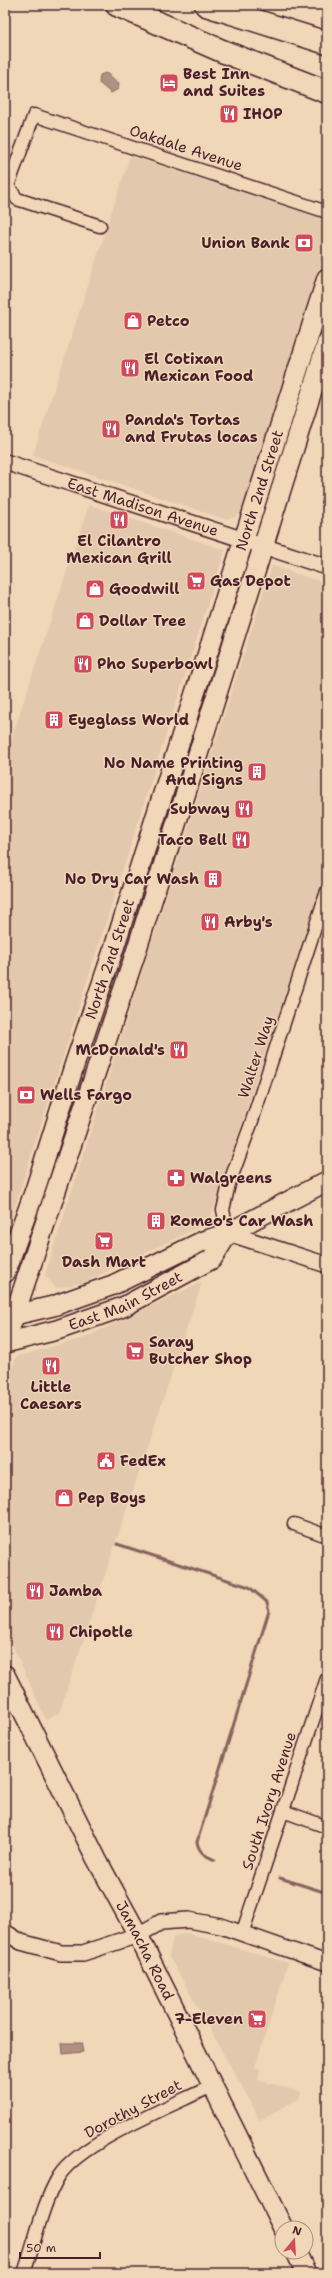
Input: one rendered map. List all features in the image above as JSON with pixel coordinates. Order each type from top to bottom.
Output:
[{"type":"highway","points":[[117,5],[222,51],[327,92]]},
{"type":"highway","points":[[206,5],[327,44]]},
{"type":"main road","name":"North 2nd Street","points":[[5,1273],[35,1190],[90,1016],[131,897],[186,717],[327,278]]},
{"type":"main road","name":"North 2nd Street","points":[[10,1316],[28,1272],[55,1196],[144,924],[197,760],[327,343]]},
{"type":"main road","points":[[186,717],[191,721],[197,742],[197,760]]},
{"type":"main road","points":[[131,897],[134,914],[139,922],[144,924]]},
{"type":"main road","points":[[104,978],[103,1003],[107,1018],[112,1021]]},
{"type":"main road","points":[[90,1016],[96,1033],[98,1061]]},
{"type":"main road","name":"East Main Street","points":[[10,1316],[60,1303],[113,1285],[203,1241],[228,1233],[327,1181]]},
{"type":"main road","name":"East Main Street","points":[[5,1343],[57,1330],[123,1307],[212,1259],[228,1233]]},
{"type":"main road","points":[[28,1272],[30,1284],[41,1296],[60,1303]]},
{"type":"main road","points":[[5,1343],[10,1316]]},
{"type":"main road","name":"Jamacha Road","points":[[5,1675],[97,1860],[138,1935],[279,2220]]},
{"type":"main road","points":[[300,2260],[306,2273]]},
{"type":"street","name":"Oakdale Avenue","points":[[100,226],[17,199],[8,186],[34,115],[327,212]]},
{"type":"street","name":"East Madison Avenue","points":[[5,462],[327,567]]},
{"type":"street","name":"Walter Way","points":[[228,1233],[223,1210],[229,1184],[251,1124],[327,891]]},
{"type":"street","points":[[228,1233],[327,1265]]},
{"type":"street","points":[[294,1524],[327,1536]]},
{"type":"street","name":"South Ivory Avenue","points":[[242,1934],[327,1678]]},
{"type":"street","points":[[283,1811],[327,1827]]},
{"type":"street","points":[[5,1932],[20,1942],[60,1953],[83,1953],[138,1935],[161,1922],[179,1920],[206,1923],[327,1962]]},
{"type":"street","name":"Dorothy Street","points":[[24,2273],[48,2201],[60,2175],[94,2144],[212,2086]]},
{"type":"shaded area","points":[[106,73],[119,83],[118,89],[111,93],[99,83],[100,75]]},
{"type":"shaded area","points":[[130,156],[327,220],[327,245],[243,509],[235,517],[225,519],[33,455]]},
{"type":"shaded area","points":[[89,505],[225,550],[5,1237],[5,758]]},
{"type":"shaded area","points":[[272,566],[327,584],[327,867],[209,1222],[85,1282],[56,1288],[45,1275]]},
{"type":"shaded area","points":[[202,1282],[59,1713],[46,1720],[5,1628],[5,1390],[16,1357],[84,1338]]},
{"type":"shaded area","points":[[186,1933],[288,1963],[255,2067],[260,2069],[258,2080],[300,2092],[298,2099],[259,2120],[253,2106],[169,1956],[173,1937]]},
{"type":"shaded area","points":[[62,2043],[81,2043],[83,2052],[63,2054]]},
{"type":"waterway","points":[[117,1544],[249,1587],[267,1602],[269,1611],[197,1842],[199,1849],[215,1860]]},
{"type":"waterway","points":[[280,1878],[327,1893]]},
{"type":"place","name":"Best Inn and Suites","points":[[169,83]]},
{"type":"place","name":"IHOP","points":[[229,114]]},
{"type":"place","name":"Union Bank","points":[[304,243]]},
{"type":"place","name":"Petco","points":[[133,321]]},
{"type":"place","name":"El Cotixan Mexican Food","points":[[130,368]]},
{"type":"place","name":"Panda's Tortas and Frutas locas","points":[[111,429]]},
{"type":"place","name":"El Cilantro Mexican Grill","points":[[119,520]]},
{"type":"place","name":"Gas Depot","points":[[196,581]]},
{"type":"place","name":"Goodwill","points":[[95,589]]},
{"type":"place","name":"Dollar Tree","points":[[85,621]]},
{"type":"place","name":"Pho Superbowl","points":[[83,664]]},
{"type":"place","name":"Eyeglass World","points":[[54,720]]},
{"type":"place","name":"No Name Printing And Signs","points":[[257,772]]},
{"type":"place","name":"Subway","points":[[244,809]]},
{"type":"place","name":"Taco Bell","points":[[241,840]]},
{"type":"place","name":"No Dry Car Wash","points":[[213,879]]},
{"type":"place","name":"Arby's","points":[[210,922]]},
{"type":"place","name":"McDonald's","points":[[179,1050]]},
{"type":"place","name":"Wells Fargo","points":[[26,1095]]},
{"type":"place","name":"Walgreens","points":[[176,1178]]},
{"type":"place","name":"Romeo's Car Wash","points":[[156,1221]]},
{"type":"place","name":"Dash Mart","points":[[104,1241]]},
{"type":"place","name":"Saray Butcher Shop","points":[[135,1351]]},
{"type":"place","name":"Little Caesars","points":[[51,1366]]},
{"type":"place","name":"FedEx","points":[[106,1461]]},
{"type":"place","name":"Pep Boys","points":[[64,1498]]},
{"type":"place","name":"Jamba","points":[[35,1591]]},
{"type":"place","name":"Chipotle","points":[[55,1632]]},
{"type":"place","name":"7-Eleven","points":[[257,2019]]}]
